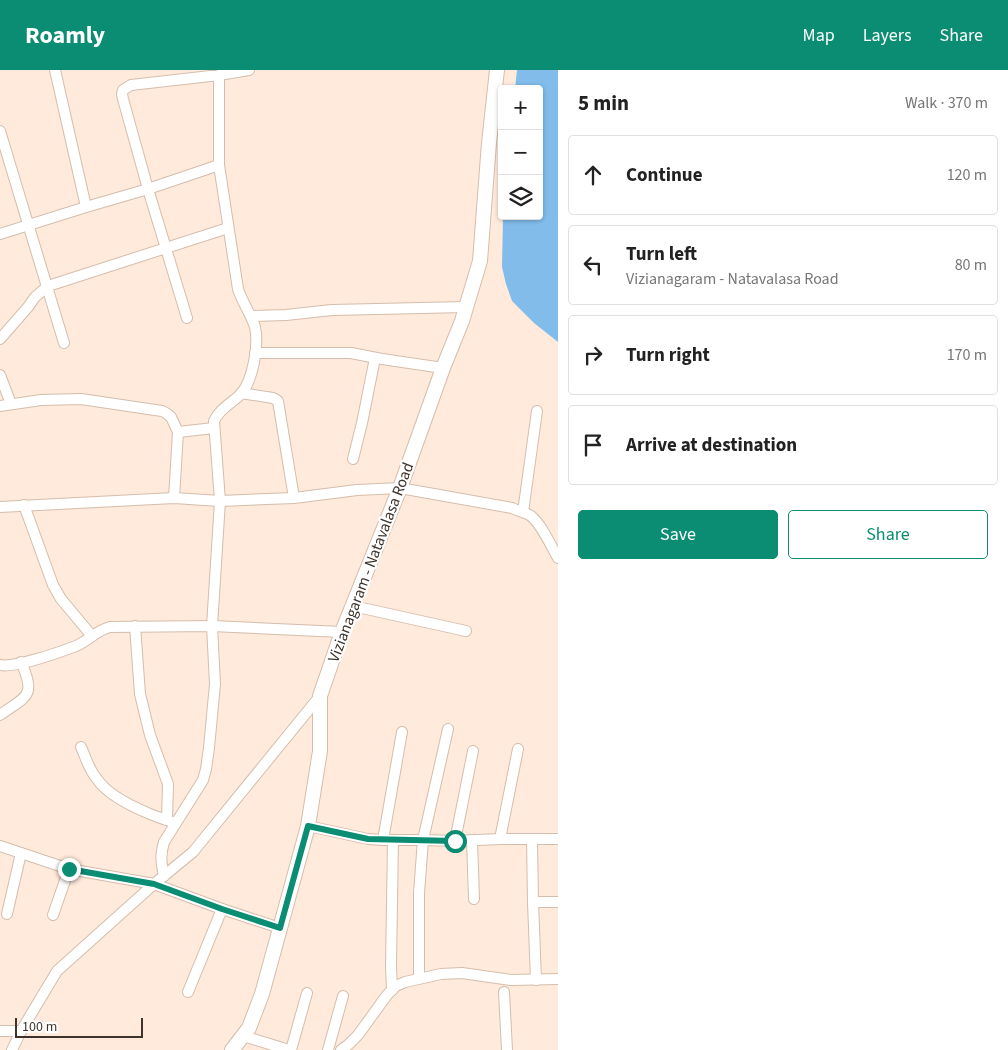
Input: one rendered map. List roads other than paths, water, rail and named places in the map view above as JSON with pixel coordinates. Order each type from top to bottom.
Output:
[{"type":"main road","name":"Vizianagaram - Natavalasa Road","points":[[232,1050],[249,1028],[262,994],[308,826],[320,751],[320,696],[342,632],[400,488],[462,321],[480,261],[497,70]]},
{"type":"street","points":[[55,70],[86,206]]},
{"type":"street","points":[[186,318],[123,99],[123,90],[131,85],[185,74],[219,75],[249,70]]},
{"type":"street","points":[[164,876],[160,853],[171,822],[202,780],[206,769],[209,748],[215,684],[212,626],[220,501],[214,421],[222,410],[241,393],[247,384],[255,353],[255,329],[238,288],[219,165],[219,75]]},
{"type":"street","points":[[0,131],[64,343]]},
{"type":"street","points":[[0,234],[86,206],[148,189],[219,165]]},
{"type":"street","points":[[0,339],[35,297],[48,286],[228,228]]},
{"type":"street","points":[[251,316],[286,315],[332,310],[466,307]]},
{"type":"street","points":[[255,353],[351,353],[443,368]]},
{"type":"street","points":[[353,459],[375,358]]},
{"type":"street","points":[[0,375],[5,405],[41,400],[81,399],[166,413],[171,417],[178,432],[174,498]]},
{"type":"street","points":[[241,393],[274,398],[278,401],[294,498]]},
{"type":"street","points":[[524,512],[537,411]]},
{"type":"street","points":[[178,432],[214,428]]},
{"type":"street","points":[[0,507],[174,498],[220,501],[294,498],[356,490],[400,488],[512,508],[524,512],[538,523],[558,558]]},
{"type":"street","points":[[24,505],[53,585],[61,599],[92,636]]},
{"type":"street","points":[[353,606],[466,631]]},
{"type":"street","points":[[135,626],[140,694],[150,735],[168,784],[171,822]]},
{"type":"street","points":[[0,665],[21,662],[76,646],[105,628],[212,626],[342,632]]},
{"type":"street","points":[[0,715],[28,694],[29,684],[21,662]]},
{"type":"street","points":[[12,1050],[21,1031],[57,971],[154,884],[193,852],[320,696]]},
{"type":"street","points":[[419,978],[419,893],[423,840],[448,729]]},
{"type":"street","points":[[392,990],[388,840],[402,732]]},
{"type":"street","points":[[82,747],[89,768],[104,788],[148,813],[171,822]]},
{"type":"street","points":[[500,839],[518,749]]},
{"type":"street","points":[[455,841],[473,751]]},
{"type":"street","points":[[308,826],[368,839],[455,841],[558,839]]},
{"type":"street","points":[[532,839],[536,980]]},
{"type":"street","points":[[472,840],[474,899]]},
{"type":"street","points":[[0,846],[69,869],[154,884],[280,928]]},
{"type":"street","points":[[7,914],[21,853]]},
{"type":"street","points":[[53,916],[69,869]]},
{"type":"street","points":[[533,902],[558,902]]},
{"type":"street","points":[[188,992],[222,909]]},
{"type":"street","points":[[341,1050],[358,1035],[392,990],[405,982],[441,974],[462,973],[511,980],[558,978]]},
{"type":"street","points":[[504,992],[507,1050]]},
{"type":"street","points":[[243,1036],[290,1050],[307,993]]},
{"type":"street","points":[[328,1050],[344,996]]},
{"type":"street","points":[[0,1031],[21,1031]]},
{"type":"water","points":[[517,70],[558,70],[558,342],[534,323],[512,301],[502,267],[503,220],[543,220],[543,85],[515,85]]}]
